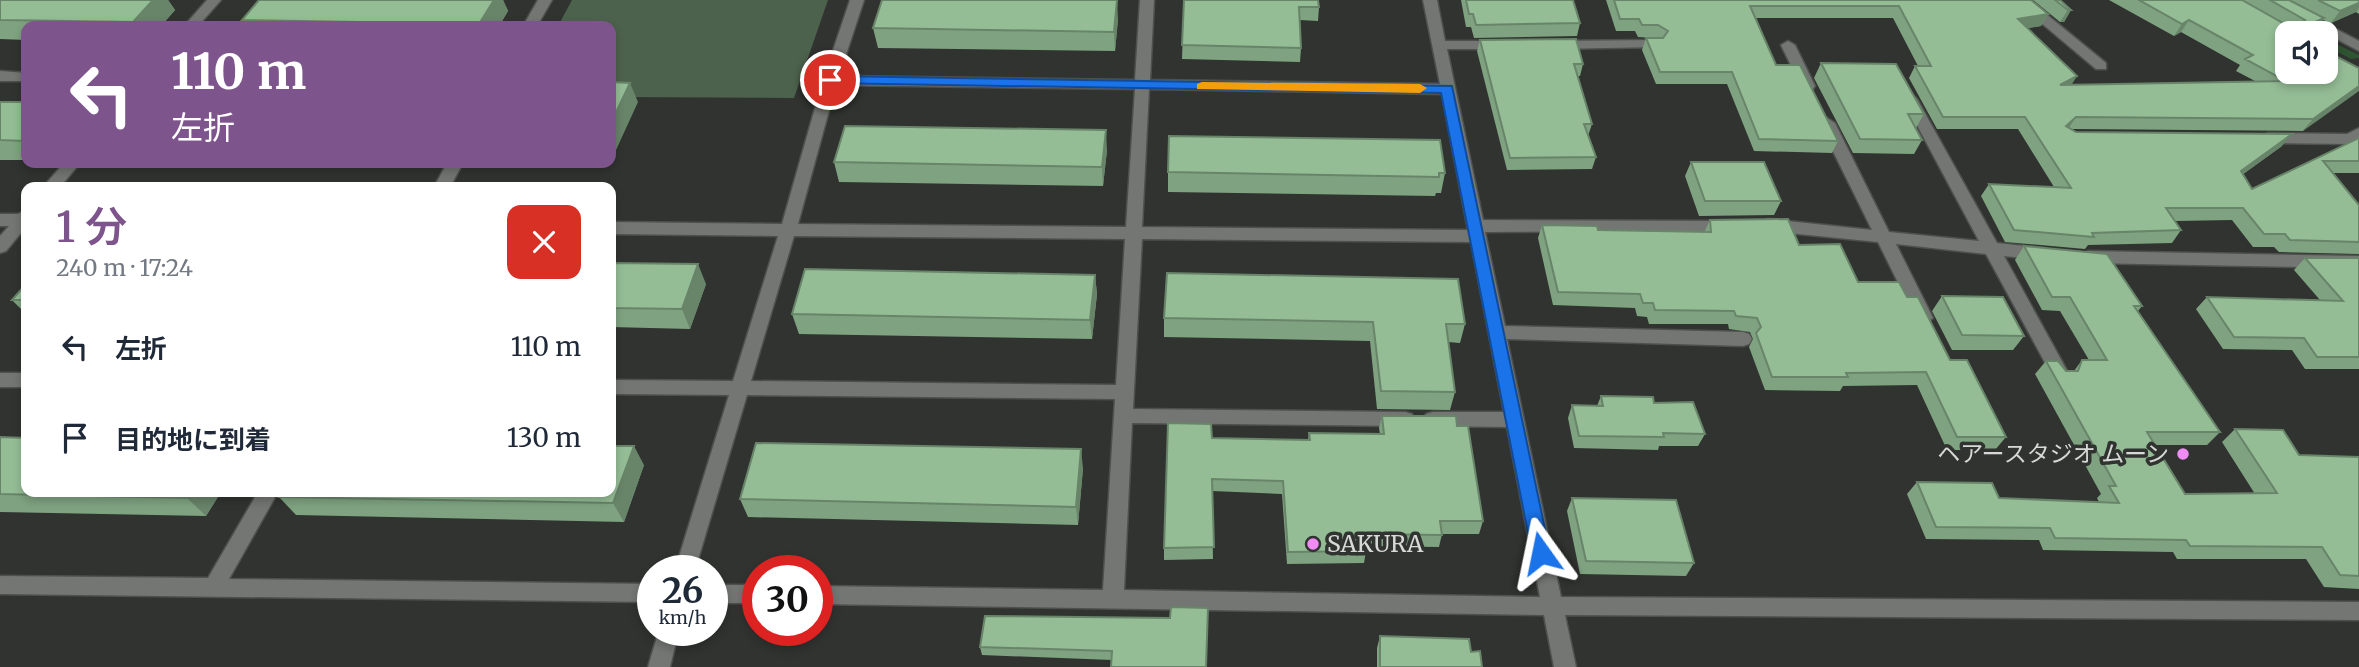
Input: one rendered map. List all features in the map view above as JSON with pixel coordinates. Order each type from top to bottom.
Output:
[{"type":"street","points":[[195,21],[214,0]]},
{"type":"street","points":[[533,21],[545,0]]},
{"type":"street","points":[[690,555],[788,230],[830,80],[857,0]]},
{"type":"street","points":[[1113,597],[1136,232],[1147,0]]},
{"type":"street","points":[[1430,0],[1565,667]]},
{"type":"street","points":[[2021,0],[2101,66]]},
{"type":"street","points":[[2270,0],[2359,47]]},
{"type":"street","points":[[1438,45],[1654,44]]},
{"type":"street","points":[[1788,45],[1931,331]]},
{"type":"street","points":[[0,76],[21,76]]},
{"type":"street","points":[[830,80],[1447,89]]},
{"type":"street","points":[[1905,90],[2061,376]]},
{"type":"street","points":[[2256,138],[2350,139],[2359,133]]},
{"type":"street","points":[[55,182],[68,168]]},
{"type":"street","points":[[0,220],[21,219]]},
{"type":"street","points":[[0,247],[21,223]]},
{"type":"street","points":[[616,228],[1136,232],[1475,231],[1782,225],[1990,250],[2103,259],[2359,261]]},
{"type":"street","points":[[1496,331],[1743,339]]},
{"type":"street","points":[[0,380],[21,380]]},
{"type":"street","points":[[616,387],[1126,392]]},
{"type":"street","points":[[1125,416],[1513,420]]},
{"type":"street","points":[[213,588],[265,497]]},
{"type":"street","points":[[1,587],[637,593]]},
{"type":"street","points":[[833,595],[1113,597],[1552,606],[2359,611]]},
{"type":"street","points":[[659,667],[665,646]]},
{"type":"green space","points":[[572,0],[828,0],[794,98],[616,97],[616,21],[561,21]]},
{"type":"building","points":[[0,0],[153,0],[134,21],[0,20]]},
{"type":"building","points":[[259,0],[494,0],[481,21],[242,20]]},
{"type":"building","points":[[882,0],[1117,0],[1114,32],[873,28]]},
{"type":"building","points":[[1184,0],[1318,0],[1319,7],[1299,7],[1301,48],[1182,45]]},
{"type":"building","points":[[1466,0],[1573,0],[1580,23],[1476,25],[1473,14],[1469,14]]},
{"type":"building","points":[[1614,0],[2031,0],[2048,14],[2018,19],[2077,76],[2060,85],[2275,81],[2275,84],[2338,84],[2338,57],[2359,68],[2359,86],[2313,119],[2076,117],[2066,126],[2076,132],[2292,134],[2241,171],[2252,189],[2359,138],[2359,161],[2323,161],[2359,205],[2359,242],[2290,240],[2285,234],[2264,234],[2243,208],[2166,208],[2181,230],[2092,233],[2094,237],[2014,230],[1989,184],[2071,188],[2025,117],[1943,117],[1915,66],[1931,66],[1899,6],[1750,6],[1776,65],[1800,65],[1838,141],[1759,139],[1732,72],[1660,72],[1646,38],[1663,38],[1668,31],[1658,25],[1642,25],[1639,19],[1620,19]]},
{"type":"building","points":[[2055,0],[2060,0],[2071,10],[2068,10]]},
{"type":"building","points":[[2139,0],[2242,0],[2279,21],[2275,21],[2275,75],[2245,59],[2253,55],[2189,20],[2182,24]]},
{"type":"building","points":[[2270,0],[2289,0],[2324,18],[2304,21]]},
{"type":"building","points":[[2318,0],[2359,0],[2359,3],[2340,11]]},
{"type":"building","points":[[1576,39],[1583,64],[1574,64],[1592,124],[1584,124],[1596,157],[1510,158],[1480,40]]},
{"type":"building","points":[[1821,63],[1896,64],[1924,114],[1908,114],[1922,140],[1860,139]]},
{"type":"building","points":[[616,82],[630,83],[616,112]]},
{"type":"building","points":[[0,102],[21,102],[21,141],[0,140]]},
{"type":"building","points":[[845,126],[1106,130],[1102,167],[834,162]]},
{"type":"building","points":[[1169,136],[1440,140],[1445,173],[1439,173],[1439,177],[1168,172]]},
{"type":"building","points":[[1691,162],[1764,162],[1781,201],[1705,201]]},
{"type":"building","points":[[1788,219],[1799,245],[1840,244],[1858,282],[1899,282],[1907,297],[1918,297],[1950,360],[1967,360],[2006,437],[1957,437],[1926,372],[1846,373],[1848,377],[1772,377],[1756,333],[1761,327],[1757,318],[1736,316],[1734,311],[1655,310],[1653,303],[1643,303],[1640,294],[1558,292],[1542,225],[1597,226],[1598,230],[1711,232],[1710,220]]},
{"type":"building","points":[[2024,246],[2107,254],[2142,306],[2134,306],[2220,432],[2147,432],[2185,494],[2277,493],[2235,429],[2283,430],[2299,455],[2359,457],[2359,576],[2340,575],[2322,547],[2190,546],[2186,540],[2055,538],[2050,528],[1936,527],[1917,482],[1992,483],[1999,498],[2119,503],[2109,486],[2116,486],[2046,361],[2058,361],[2066,371],[2078,371],[2082,360],[2107,360],[2070,297],[2052,297]]},
{"type":"building","points":[[2305,258],[2359,258],[2359,357],[2317,357],[2304,338],[2234,337],[2207,297],[2343,301]]},
{"type":"building","points":[[616,263],[698,264],[682,309],[616,308]]},
{"type":"building","points":[[805,269],[1095,275],[1090,320],[792,314]]},
{"type":"building","points":[[1167,273],[1458,279],[1465,324],[1446,324],[1455,392],[1381,391],[1373,322],[1164,318]]},
{"type":"building","points":[[21,290],[21,300],[12,300]]},
{"type":"building","points":[[1942,296],[2003,297],[2024,336],[1962,335]]},
{"type":"building","points":[[1601,396],[1653,397],[1654,403],[1693,402],[1705,434],[1663,433],[1664,437],[1579,436],[1572,405],[1603,406]]},
{"type":"building","points":[[1382,416],[1456,416],[1457,426],[1468,426],[1483,521],[1440,521],[1442,535],[1364,534],[1366,551],[1288,552],[1283,481],[1212,479],[1214,547],[1164,548],[1168,423],[1211,424],[1212,438],[1310,440],[1309,433],[1384,434]]},
{"type":"building","points":[[0,437],[21,438],[21,494],[0,494]]},
{"type":"building","points":[[756,443],[1081,449],[1076,507],[740,499]]},
{"type":"building","points":[[616,446],[634,446],[616,495]]},
{"type":"building","points":[[279,497],[615,497],[613,503]]},
{"type":"building","points":[[1572,498],[1676,500],[1694,563],[1586,561]]},
{"type":"building","points":[[1171,607],[1208,608],[1206,667],[1111,667],[1112,651],[980,647],[985,616],[1170,618]]},
{"type":"building","points":[[1380,636],[1469,639],[1471,652],[1480,651],[1482,667],[1380,667]]},
{"type":"waterway","points":[[2338,48],[2355,57]]},
{"type":"slow traffic","points":[[1202,86],[1420,88]]},
{"type":"place","name":"ヘアースタジオ ムーン","points":[[2183,454]]},
{"type":"place","name":"SAKURA","points":[[1313,544]]},
{"type":"route","points":[[830,80],[1447,89],[1541,553]]}]
